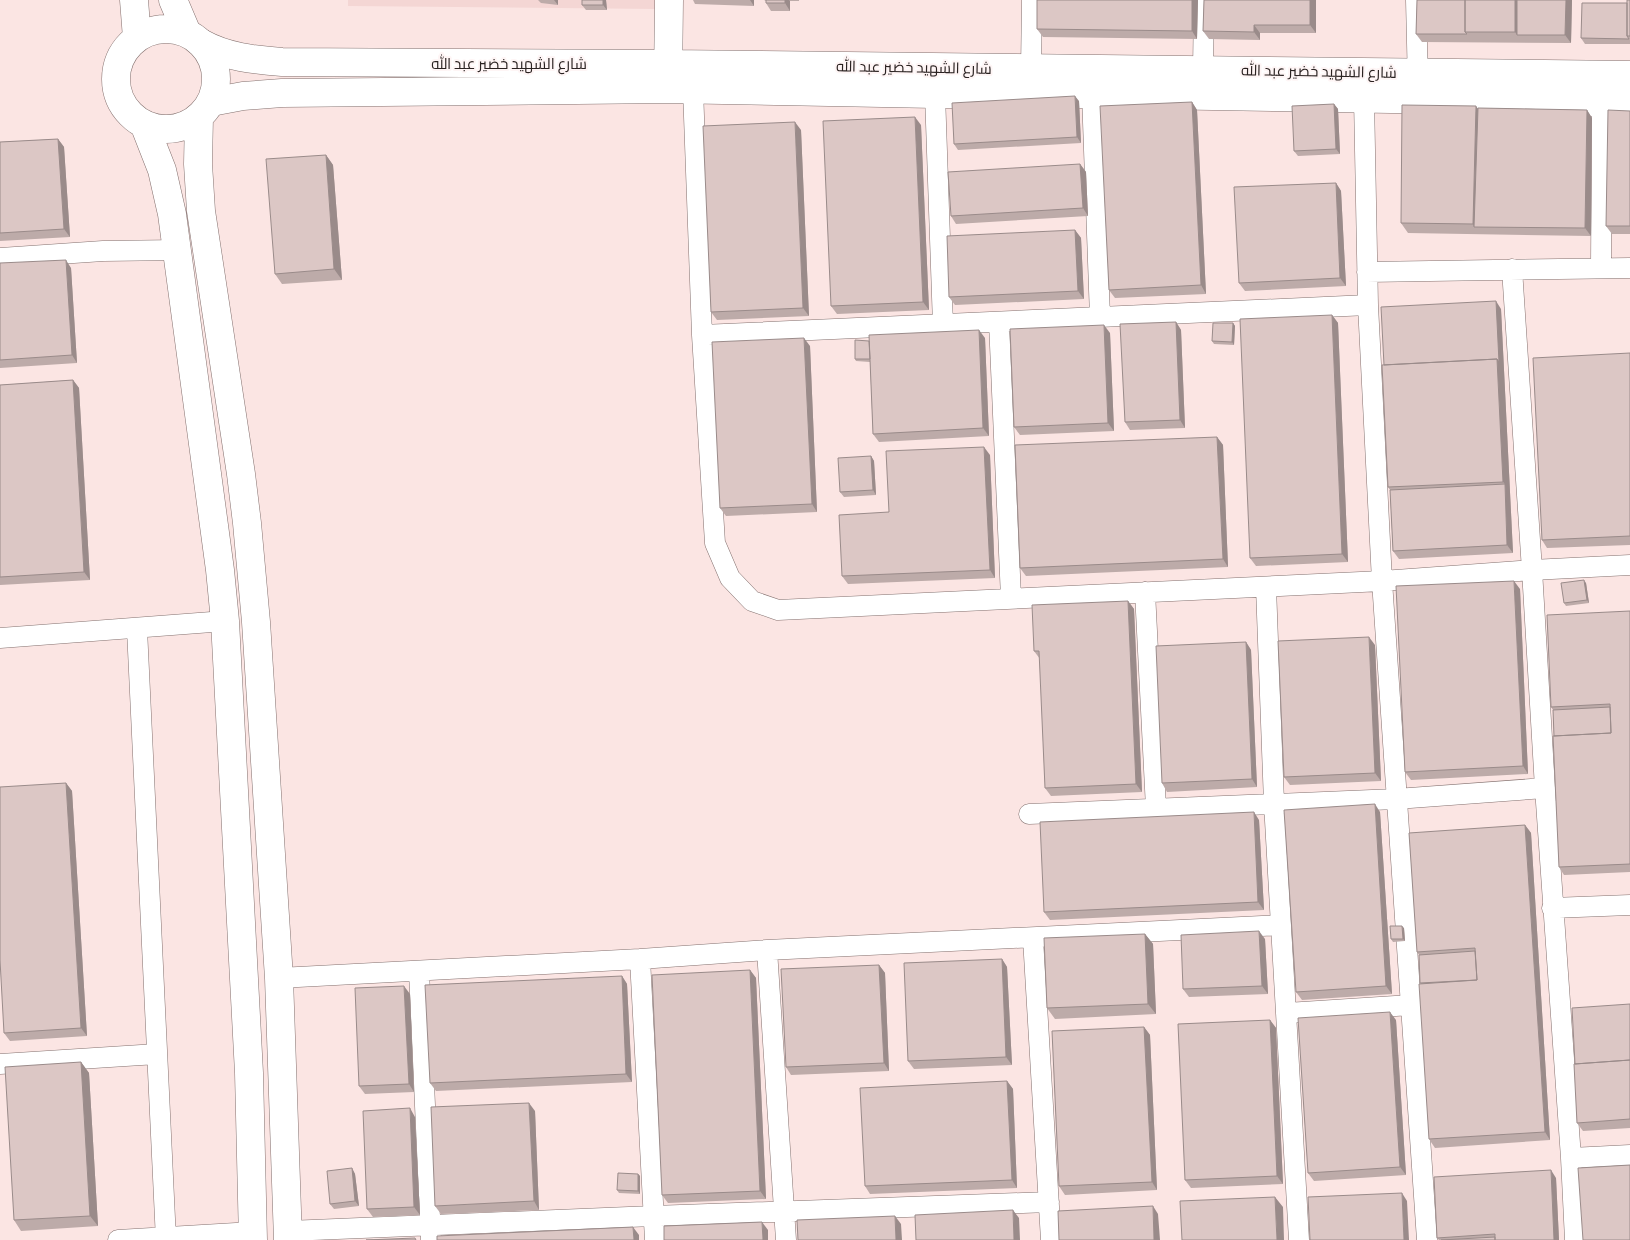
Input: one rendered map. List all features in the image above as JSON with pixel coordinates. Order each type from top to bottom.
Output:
[{"type":"main road","points":[[134,0],[137,38]]},
{"type":"main road","points":[[173,0],[194,38],[208,51],[216,71],[216,82],[205,109],[198,164],[201,211],[241,474],[252,572],[279,978],[288,1236]]},
{"type":"main road","points":[[669,0],[676,81]]},
{"type":"main road","points":[[194,38],[174,29],[148,32],[137,38],[128,45],[120,60],[116,77],[117,89],[126,109],[134,118],[155,128],[178,127],[189,123],[205,109]]},
{"type":"main road","name":"شارع الشهيد خضير عبد الله","points":[[194,38],[215,51],[232,56],[282,62],[935,94],[1364,98],[1418,85],[1630,75]]},
{"type":"main road","name":"شارع الشهيد خضير عبد الله","points":[[205,109],[243,96],[282,93],[1031,69],[1203,70],[1418,85],[1602,103],[1630,103]]},
{"type":"main road","points":[[144,124],[155,148],[166,184],[178,250],[225,621],[249,1073],[253,1236]]},
{"type":"street","points":[[1031,69],[1032,0]]},
{"type":"street","points":[[1203,70],[1204,0]]},
{"type":"street","points":[[1416,0],[1418,85]]},
{"type":"street","points":[[676,81],[702,335],[715,543],[730,578],[752,601],[778,610],[1382,581],[1630,565]]},
{"type":"street","points":[[935,94],[943,325]]},
{"type":"street","points":[[1092,94],[1100,317]]},
{"type":"street","points":[[1364,98],[1368,305],[1382,581],[1426,1240]]},
{"type":"street","points":[[1600,268],[1602,103]]},
{"type":"street","points":[[0,258],[103,251],[178,250]]},
{"type":"street","points":[[1367,272],[1630,268]]},
{"type":"street","points":[[1512,269],[1575,1240]]},
{"type":"street","points":[[702,335],[1368,305]]},
{"type":"street","points":[[999,322],[1011,598]]},
{"type":"street","points":[[1266,587],[1274,803],[1299,1240]]},
{"type":"street","points":[[1146,592],[1156,808]]},
{"type":"street","points":[[0,638],[225,621]]},
{"type":"street","points":[[137,629],[166,1238]]},
{"type":"street","points":[[1028,814],[1396,799],[1545,788]]},
{"type":"street","points":[[1552,908],[1630,904]]},
{"type":"street","points":[[279,978],[640,959],[767,950],[1281,925]]},
{"type":"street","points":[[1032,938],[1051,1240]]},
{"type":"street","points":[[767,950],[786,1240]]},
{"type":"street","points":[[640,959],[655,1240]]},
{"type":"street","points":[[419,970],[431,1233]]},
{"type":"street","points":[[1287,1013],[1411,1005]]},
{"type":"street","points":[[0,1064],[157,1054]]},
{"type":"street","points":[[1571,1158],[1630,1155]]},
{"type":"street","points":[[288,1236],[431,1233],[653,1216],[1049,1202]]},
{"type":"street","points":[[118,1240],[253,1236]]},
{"type":"shaded area","points":[[348,0],[656,0],[656,9],[348,6]]},
{"type":"building","points":[[582,0],[603,0],[603,5],[582,5]]},
{"type":"building","points":[[766,0],[785,0],[785,3],[766,3]]},
{"type":"building","points":[[1037,0],[1192,0],[1192,31],[1037,29]]},
{"type":"building","points":[[1204,0],[1310,0],[1310,25],[1254,25],[1254,32],[1203,31]]},
{"type":"building","points":[[1417,0],[1465,0],[1465,32],[1467,34],[1416,34]]},
{"type":"building","points":[[1465,0],[1515,0],[1515,32],[1465,32]]},
{"type":"building","points":[[1517,0],[1566,0],[1565,35],[1517,35]]},
{"type":"building","points":[[1627,0],[1630,0],[1630,36],[1627,36]]},
{"type":"building","points":[[1582,3],[1627,3],[1627,36],[1629,39],[1581,38]]},
{"type":"building","points":[[1075,96],[1077,137],[954,144],[952,103]]},
{"type":"building","points":[[1192,102],[1201,285],[1109,290],[1100,106]]},
{"type":"building","points":[[1334,104],[1336,149],[1294,151],[1292,106]]},
{"type":"building","points":[[1402,105],[1476,106],[1473,224],[1401,223]]},
{"type":"building","points":[[1478,108],[1587,110],[1585,228],[1474,227]]},
{"type":"building","points":[[1608,110],[1630,111],[1630,226],[1606,226]]},
{"type":"building","points":[[915,117],[923,302],[831,306],[823,121]]},
{"type":"building","points":[[795,122],[803,308],[711,312],[703,126]]},
{"type":"building","points":[[58,139],[64,229],[0,233],[0,142]]},
{"type":"building","points":[[326,155],[334,269],[275,274],[266,159]]},
{"type":"building","points":[[1080,164],[1083,208],[951,216],[948,172]]},
{"type":"building","points":[[1336,183],[1340,278],[1239,283],[1234,187]]},
{"type":"building","points":[[1075,230],[1078,291],[949,297],[947,236]]},
{"type":"building","points":[[66,260],[72,355],[0,360],[0,263]]},
{"type":"building","points":[[1496,301],[1499,362],[1497,359],[1384,365],[1381,307]]},
{"type":"building","points":[[1332,315],[1342,554],[1250,558],[1240,319]]},
{"type":"building","points":[[1176,322],[1180,420],[1125,422],[1120,324]]},
{"type":"building","points":[[1213,323],[1233,323],[1232,342],[1212,341]]},
{"type":"building","points":[[1104,325],[1108,423],[1014,427],[1010,329]]},
{"type":"building","points":[[979,330],[983,428],[873,434],[869,335]]},
{"type":"building","points":[[804,338],[812,504],[720,508],[712,342]]},
{"type":"building","points":[[855,340],[869,341],[870,359],[855,359]]},
{"type":"building","points":[[1630,353],[1630,536],[1542,540],[1533,358]]},
{"type":"building","points":[[1497,359],[1503,482],[1388,487],[1382,365]]},
{"type":"building","points":[[73,380],[84,572],[0,577],[0,385]]},
{"type":"building","points":[[1217,437],[1223,559],[1020,568],[1015,445]]},
{"type":"building","points":[[984,447],[990,570],[842,576],[839,515],[889,512],[886,451]]},
{"type":"building","points":[[871,456],[873,490],[840,492],[838,458]]},
{"type":"building","points":[[1505,484],[1507,545],[1393,551],[1390,490]]},
{"type":"building","points":[[1584,580],[1587,600],[1564,603],[1561,583]]},
{"type":"building","points":[[1514,581],[1523,766],[1405,772],[1396,586]]},
{"type":"building","points":[[1128,601],[1136,784],[1045,788],[1039,651],[1034,651],[1032,605]]},
{"type":"building","points":[[1630,611],[1630,864],[1559,867],[1553,736],[1611,733],[1610,704],[1551,707],[1547,615]]},
{"type":"building","points":[[1369,637],[1375,773],[1284,777],[1278,641]]},
{"type":"building","points":[[1246,642],[1252,779],[1162,783],[1156,646]]},
{"type":"building","points":[[1610,707],[1611,733],[1554,736],[1553,710]]},
{"type":"building","points":[[66,783],[81,1028],[4,1033],[0,960],[0,787]]},
{"type":"building","points":[[1375,804],[1386,986],[1296,992],[1284,810]]},
{"type":"building","points":[[1254,812],[1258,902],[1044,912],[1040,822]]},
{"type":"building","points":[[1525,825],[1545,1132],[1429,1139],[1419,984],[1477,980],[1475,948],[1417,952],[1409,833]]},
{"type":"building","points":[[1390,926],[1402,926],[1403,939],[1391,939]]},
{"type":"building","points":[[1259,931],[1262,986],[1183,989],[1181,935]]},
{"type":"building","points":[[1145,934],[1148,1004],[1047,1008],[1044,938]]},
{"type":"building","points":[[1475,951],[1477,980],[1420,983],[1419,955]]},
{"type":"building","points":[[1002,959],[1006,1057],[908,1061],[904,963]]},
{"type":"building","points":[[879,965],[884,1063],[786,1067],[781,969]]},
{"type":"building","points":[[750,970],[760,1191],[662,1195],[652,975]]},
{"type":"building","points":[[622,976],[626,1074],[430,1083],[425,985]]},
{"type":"building","points":[[404,986],[409,1084],[359,1086],[355,988]]},
{"type":"building","points":[[1630,1004],[1630,1060],[1575,1064],[1572,1008]]},
{"type":"building","points":[[1390,1012],[1400,1167],[1308,1173],[1298,1018]]},
{"type":"building","points":[[1270,1020],[1277,1176],[1185,1180],[1178,1024]]},
{"type":"building","points":[[1144,1027],[1152,1182],[1059,1186],[1052,1031]]},
{"type":"building","points":[[1630,1060],[1630,1119],[1577,1123],[1574,1064]]},
{"type":"building","points":[[81,1062],[90,1216],[14,1220],[5,1067]]},
{"type":"building","points":[[1007,1081],[1012,1180],[865,1186],[860,1088]]},
{"type":"building","points":[[529,1103],[534,1201],[435,1206],[431,1107]]},
{"type":"building","points":[[410,1108],[414,1207],[367,1209],[363,1111]]},
{"type":"building","points":[[1630,1165],[1630,1240],[1583,1240],[1578,1168]]},
{"type":"building","points":[[352,1168],[355,1201],[330,1204],[327,1171]]},
{"type":"building","points":[[1551,1170],[1554,1240],[1495,1240],[1495,1234],[1437,1238],[1434,1177]]},
{"type":"building","points":[[618,1173],[638,1174],[638,1191],[617,1190]]},
{"type":"building","points":[[1402,1193],[1404,1240],[1310,1240],[1308,1197]]},
{"type":"building","points":[[1275,1197],[1277,1240],[1182,1240],[1180,1201]]},
{"type":"building","points":[[1153,1206],[1154,1240],[1059,1240],[1058,1211]]},
{"type":"building","points":[[1013,1210],[1014,1240],[916,1240],[915,1215]]},
{"type":"building","points":[[895,1216],[896,1240],[798,1240],[797,1220]]},
{"type":"building","points":[[762,1222],[763,1240],[664,1240],[664,1226]]},
{"type":"building","points":[[633,1227],[634,1240],[437,1240],[437,1236]]},
{"type":"building","points":[[1495,1237],[1495,1240],[1441,1240]]},
{"type":"building","points":[[415,1238],[416,1240],[366,1240]]}]
